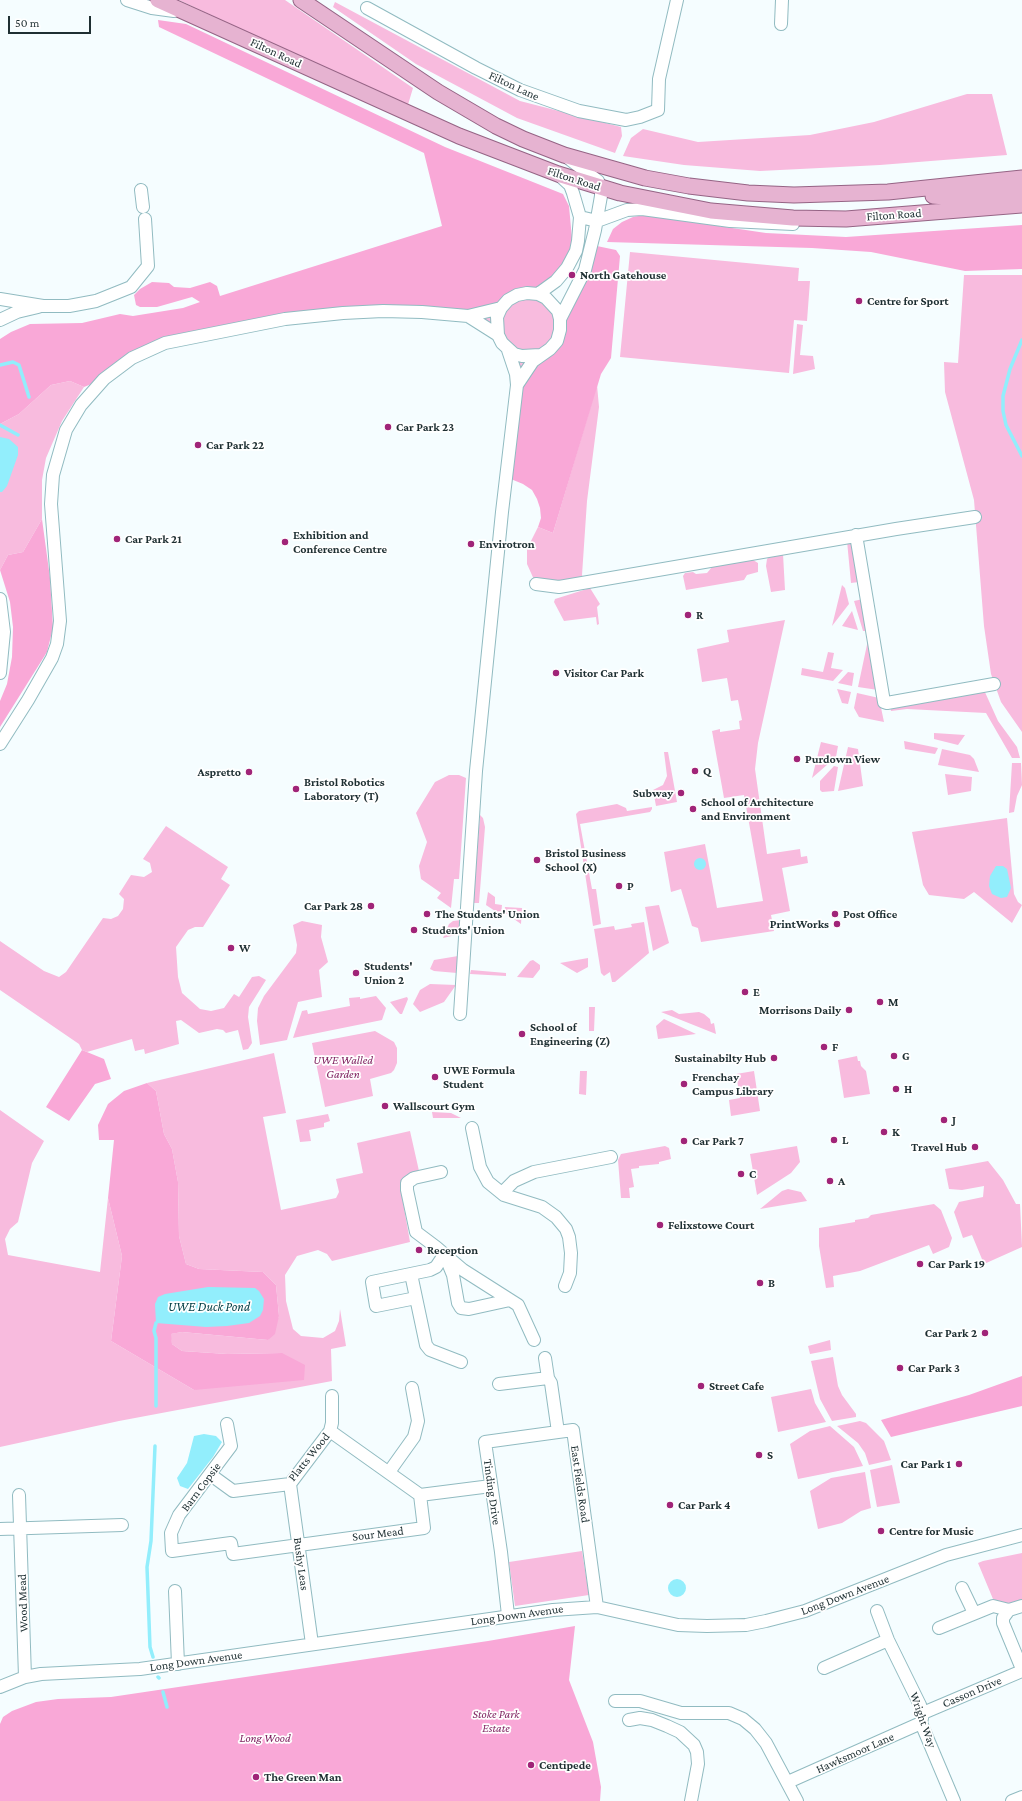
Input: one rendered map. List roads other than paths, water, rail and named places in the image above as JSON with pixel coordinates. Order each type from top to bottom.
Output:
[{"type":"main road","name":"Filton Road","points":[[158,0],[459,136],[558,174],[601,188],[647,199],[711,211],[793,218],[846,219],[1022,205]]},
{"type":"main road","name":"Filton Road","points":[[301,0],[472,112],[523,139],[564,155],[644,178],[689,186],[748,193],[794,195],[888,192],[1022,178]]},
{"type":"main road","points":[[888,192],[946,197],[1022,192]]},
{"type":"street","points":[[127,0],[152,8],[189,13]]},
{"type":"street","name":"Filton Lane","points":[[367,8],[377,19],[498,80],[562,106],[610,118],[626,120],[640,118],[658,110],[659,79],[677,0]]},
{"type":"street","points":[[781,24],[782,0]]},
{"type":"street","points":[[560,320],[585,270],[597,221],[601,188],[598,181],[564,155]]},
{"type":"street","points":[[538,294],[556,281],[572,260],[578,241],[580,217],[572,188],[558,174]]},
{"type":"street","points":[[141,190],[143,207]]},
{"type":"street","points":[[580,217],[597,221],[620,212],[634,209],[755,224],[803,224],[846,219]]},
{"type":"street","points":[[0,299],[15,300],[43,306],[69,306],[96,301],[131,287],[148,266],[145,220]]},
{"type":"street","points":[[498,335],[497,316],[501,308],[508,300],[517,295],[527,293],[538,294],[553,304],[560,320],[560,330],[557,341],[550,349],[540,355],[528,368],[517,385]]},
{"type":"street","points":[[0,294],[15,300]]},
{"type":"street","points":[[0,320],[17,312],[43,306]]},
{"type":"street","points":[[0,744],[52,658],[57,644],[60,621],[51,504],[53,475],[58,452],[66,430],[90,393],[104,379],[132,358],[165,343],[285,319],[343,313],[383,311],[422,312],[468,316],[501,308]]},
{"type":"street","points":[[460,1014],[476,771],[496,564],[517,385],[516,374],[508,350],[498,335],[468,316]]},
{"type":"street","points":[[508,350],[522,356],[540,355]]},
{"type":"street","points":[[536,584],[559,587],[856,535],[975,516]]},
{"type":"street","points":[[856,535],[884,702],[887,703],[994,684]]},
{"type":"street","points":[[0,599],[4,632],[0,673]]},
{"type":"street","points":[[472,1128],[484,1176],[488,1182],[502,1193],[542,1207],[563,1225],[569,1237],[571,1253],[570,1273],[565,1286]]},
{"type":"street","points":[[502,1193],[514,1181],[534,1172],[611,1157]]},
{"type":"street","points":[[441,1172],[411,1179],[406,1186],[416,1232],[463,1270],[520,1307],[534,1340]]},
{"type":"street","points":[[416,1298],[376,1306],[372,1282],[433,1268],[444,1255]]},
{"type":"street","points":[[444,1255],[452,1270],[458,1303],[461,1308],[469,1309],[510,1300]]},
{"type":"street","points":[[411,1274],[428,1348],[460,1362]]},
{"type":"street","name":"East Fields Road","points":[[545,1358],[548,1378],[551,1383],[558,1432],[573,1430],[597,1607]]},
{"type":"street","points":[[498,1384],[548,1378]]},
{"type":"street","points":[[389,1472],[414,1436],[418,1421],[412,1388]]},
{"type":"street","name":"Platts Wood","points":[[211,1475],[233,1491],[290,1484],[330,1431],[332,1423],[332,1396]]},
{"type":"street","name":"Barn Copsie","points":[[227,1424],[231,1446],[180,1516],[171,1533],[172,1551],[231,1543],[234,1554],[299,1545]]},
{"type":"street","points":[[330,1431],[420,1495],[491,1486]]},
{"type":"street","name":"Tinding Drive","points":[[508,1616],[486,1442],[558,1432]]},
{"type":"street","name":"Bushy Leas","points":[[290,1484],[312,1644]]},
{"type":"street","name":"Wood Mead","points":[[19,1495],[25,1676]]},
{"type":"street","name":"Sour Mead","points":[[299,1545],[424,1528],[420,1495]]},
{"type":"street","points":[[0,1529],[122,1525]]},
{"type":"street","name":"Long Down Avenue","points":[[0,1687],[25,1676],[41,1674],[107,1672],[178,1664],[508,1616],[597,1607],[655,1621],[693,1626],[726,1626],[766,1621],[812,1609],[946,1555],[1022,1535]]},
{"type":"street","points":[[962,1588],[974,1613]]},
{"type":"street","points":[[175,1591],[178,1664]]},
{"type":"street","points":[[939,1628],[993,1606],[1009,1610],[1022,1606]]},
{"type":"street","name":"Casson Drive","points":[[922,1718],[1022,1670],[1003,1623],[1004,1614],[1009,1610]]},
{"type":"street","name":"Wright Way","points":[[877,1611],[888,1640],[918,1699],[922,1718],[954,1801]]},
{"type":"street","points":[[824,1668],[888,1640]]},
{"type":"street","points":[[615,1701],[640,1701],[681,1713],[721,1713],[736,1716],[749,1723],[760,1734],[788,1782],[797,1801]]},
{"type":"street","name":"Hawksmoor Lane","points":[[788,1782],[922,1718]]},
{"type":"street","points":[[629,1720],[646,1719],[667,1726],[680,1732],[694,1745],[698,1752],[698,1764],[692,1801]]},
{"type":"water","points":[[0,437],[9,439],[18,447],[18,455],[7,486],[2,492],[0,492]]},
{"type":"water","points":[[698,858],[702,858],[706,864],[702,870],[698,870],[694,866],[694,862]]},
{"type":"water","points":[[996,866],[1003,866],[1007,869],[1011,888],[1007,897],[1001,898],[992,894],[989,886],[990,876]]},
{"type":"water","name":"UWE Duck Pond","points":[[208,1287],[255,1288],[264,1299],[263,1310],[260,1316],[249,1323],[227,1326],[206,1327],[156,1323],[155,1304],[158,1297],[165,1294]]},
{"type":"water","points":[[204,1434],[216,1436],[222,1442],[213,1457],[188,1489],[180,1486],[177,1478],[187,1463],[194,1436]]},
{"type":"water","points":[[677,1579],[683,1582],[686,1588],[683,1594],[677,1597],[671,1594],[668,1588],[671,1582]]},
{"type":"waterway","points":[[1022,340],[1010,369],[1003,396],[1003,411],[1006,425],[1022,456]]},
{"type":"waterway","points":[[0,365],[13,362],[19,365],[29,397]]},
{"type":"waterway","points":[[0,425],[18,435]]},
{"type":"waterway","points":[[156,1323],[154,1331],[156,1338],[156,1406]]},
{"type":"waterway","points":[[153,1657],[150,1647],[147,1567],[151,1541],[155,1446]]},
{"type":"waterway","points":[[163,1692],[167,1707]]},
{"type":"place","name":"North Gatehouse","points":[[572,275]]},
{"type":"place","name":"Centre for Sport","points":[[859,301]]},
{"type":"place","name":"Car Park 23","points":[[388,427]]},
{"type":"place","name":"Car Park 22","points":[[198,445]]},
{"type":"place","name":"Car Park 21","points":[[117,539]]},
{"type":"place","name":"Exhibition and Conference Centre","points":[[285,542]]},
{"type":"place","name":"Envirotron","points":[[471,544]]},
{"type":"place","name":"R","points":[[688,615]]},
{"type":"place","name":"Visitor Car Park","points":[[556,673]]},
{"type":"place","name":"Purdown View","points":[[797,759]]},
{"type":"place","name":"Q","points":[[695,771]]},
{"type":"place","name":"Aspretto","points":[[249,772]]},
{"type":"place","name":"Bristol Robotics Laboratory (T)","points":[[296,789]]},
{"type":"place","name":"Subway","points":[[681,793]]},
{"type":"place","name":"School of Architecture and Environment","points":[[693,809]]},
{"type":"place","name":"Bristol Business School (X)","points":[[537,860]]},
{"type":"place","name":"P","points":[[619,886]]},
{"type":"place","name":"Car Park 28","points":[[371,906]]},
{"type":"place","name":"The Students' Union","points":[[427,914]]},
{"type":"place","name":"Post Office","points":[[835,914]]},
{"type":"place","name":"PrintWorks","points":[[837,924]]},
{"type":"place","name":"Students' Union","points":[[414,930]]},
{"type":"place","name":"W","points":[[231,948]]},
{"type":"place","name":"Students' Union 2","points":[[356,973]]},
{"type":"place","name":"E","points":[[745,992]]},
{"type":"place","name":"M","points":[[880,1002]]},
{"type":"place","name":"Morrisons Daily","points":[[849,1010]]},
{"type":"place","name":"School of Engineering (Z)","points":[[522,1034]]},
{"type":"place","name":"F","points":[[824,1047]]},
{"type":"place","name":"G","points":[[894,1056]]},
{"type":"place","name":"Sustainabilty Hub","points":[[774,1058]]},
{"type":"place","name":"UWE Formula Student","points":[[435,1077]]},
{"type":"place","name":"Frenchay Campus Library","points":[[684,1084]]},
{"type":"place","name":"H","points":[[896,1089]]},
{"type":"place","name":"Wallscourt Gym","points":[[385,1106]]},
{"type":"place","name":"J","points":[[944,1120]]},
{"type":"place","name":"K","points":[[884,1132]]},
{"type":"place","name":"L","points":[[834,1140]]},
{"type":"place","name":"Car Park 7","points":[[684,1141]]},
{"type":"place","name":"Travel Hub","points":[[975,1147]]},
{"type":"place","name":"C","points":[[741,1174]]},
{"type":"place","name":"A","points":[[830,1181]]},
{"type":"place","name":"Felixstowe Court","points":[[660,1225]]},
{"type":"place","name":"Reception","points":[[419,1250]]},
{"type":"place","name":"Car Park 19","points":[[920,1264]]},
{"type":"place","name":"B","points":[[760,1283]]},
{"type":"place","name":"Car Park 2","points":[[985,1333]]},
{"type":"place","name":"Car Park 3","points":[[900,1368]]},
{"type":"place","name":"Street Cafe","points":[[701,1386]]},
{"type":"place","name":"S","points":[[759,1455]]},
{"type":"place","name":"Car Park 1","points":[[959,1464]]},
{"type":"place","name":"Car Park 4","points":[[670,1505]]},
{"type":"place","name":"Centre for Music","points":[[881,1531]]},
{"type":"place","name":"Centipede","points":[[531,1765]]},
{"type":"place","name":"The Green Man","points":[[256,1777]]},
{"type":"park label","name":"UWE Walled Garden","points":[[343,1067]]},
{"type":"park label","name":"Stoke Park Estate","points":[[496,1721]]},
{"type":"park label","name":"Long Wood","points":[[265,1738]]}]
